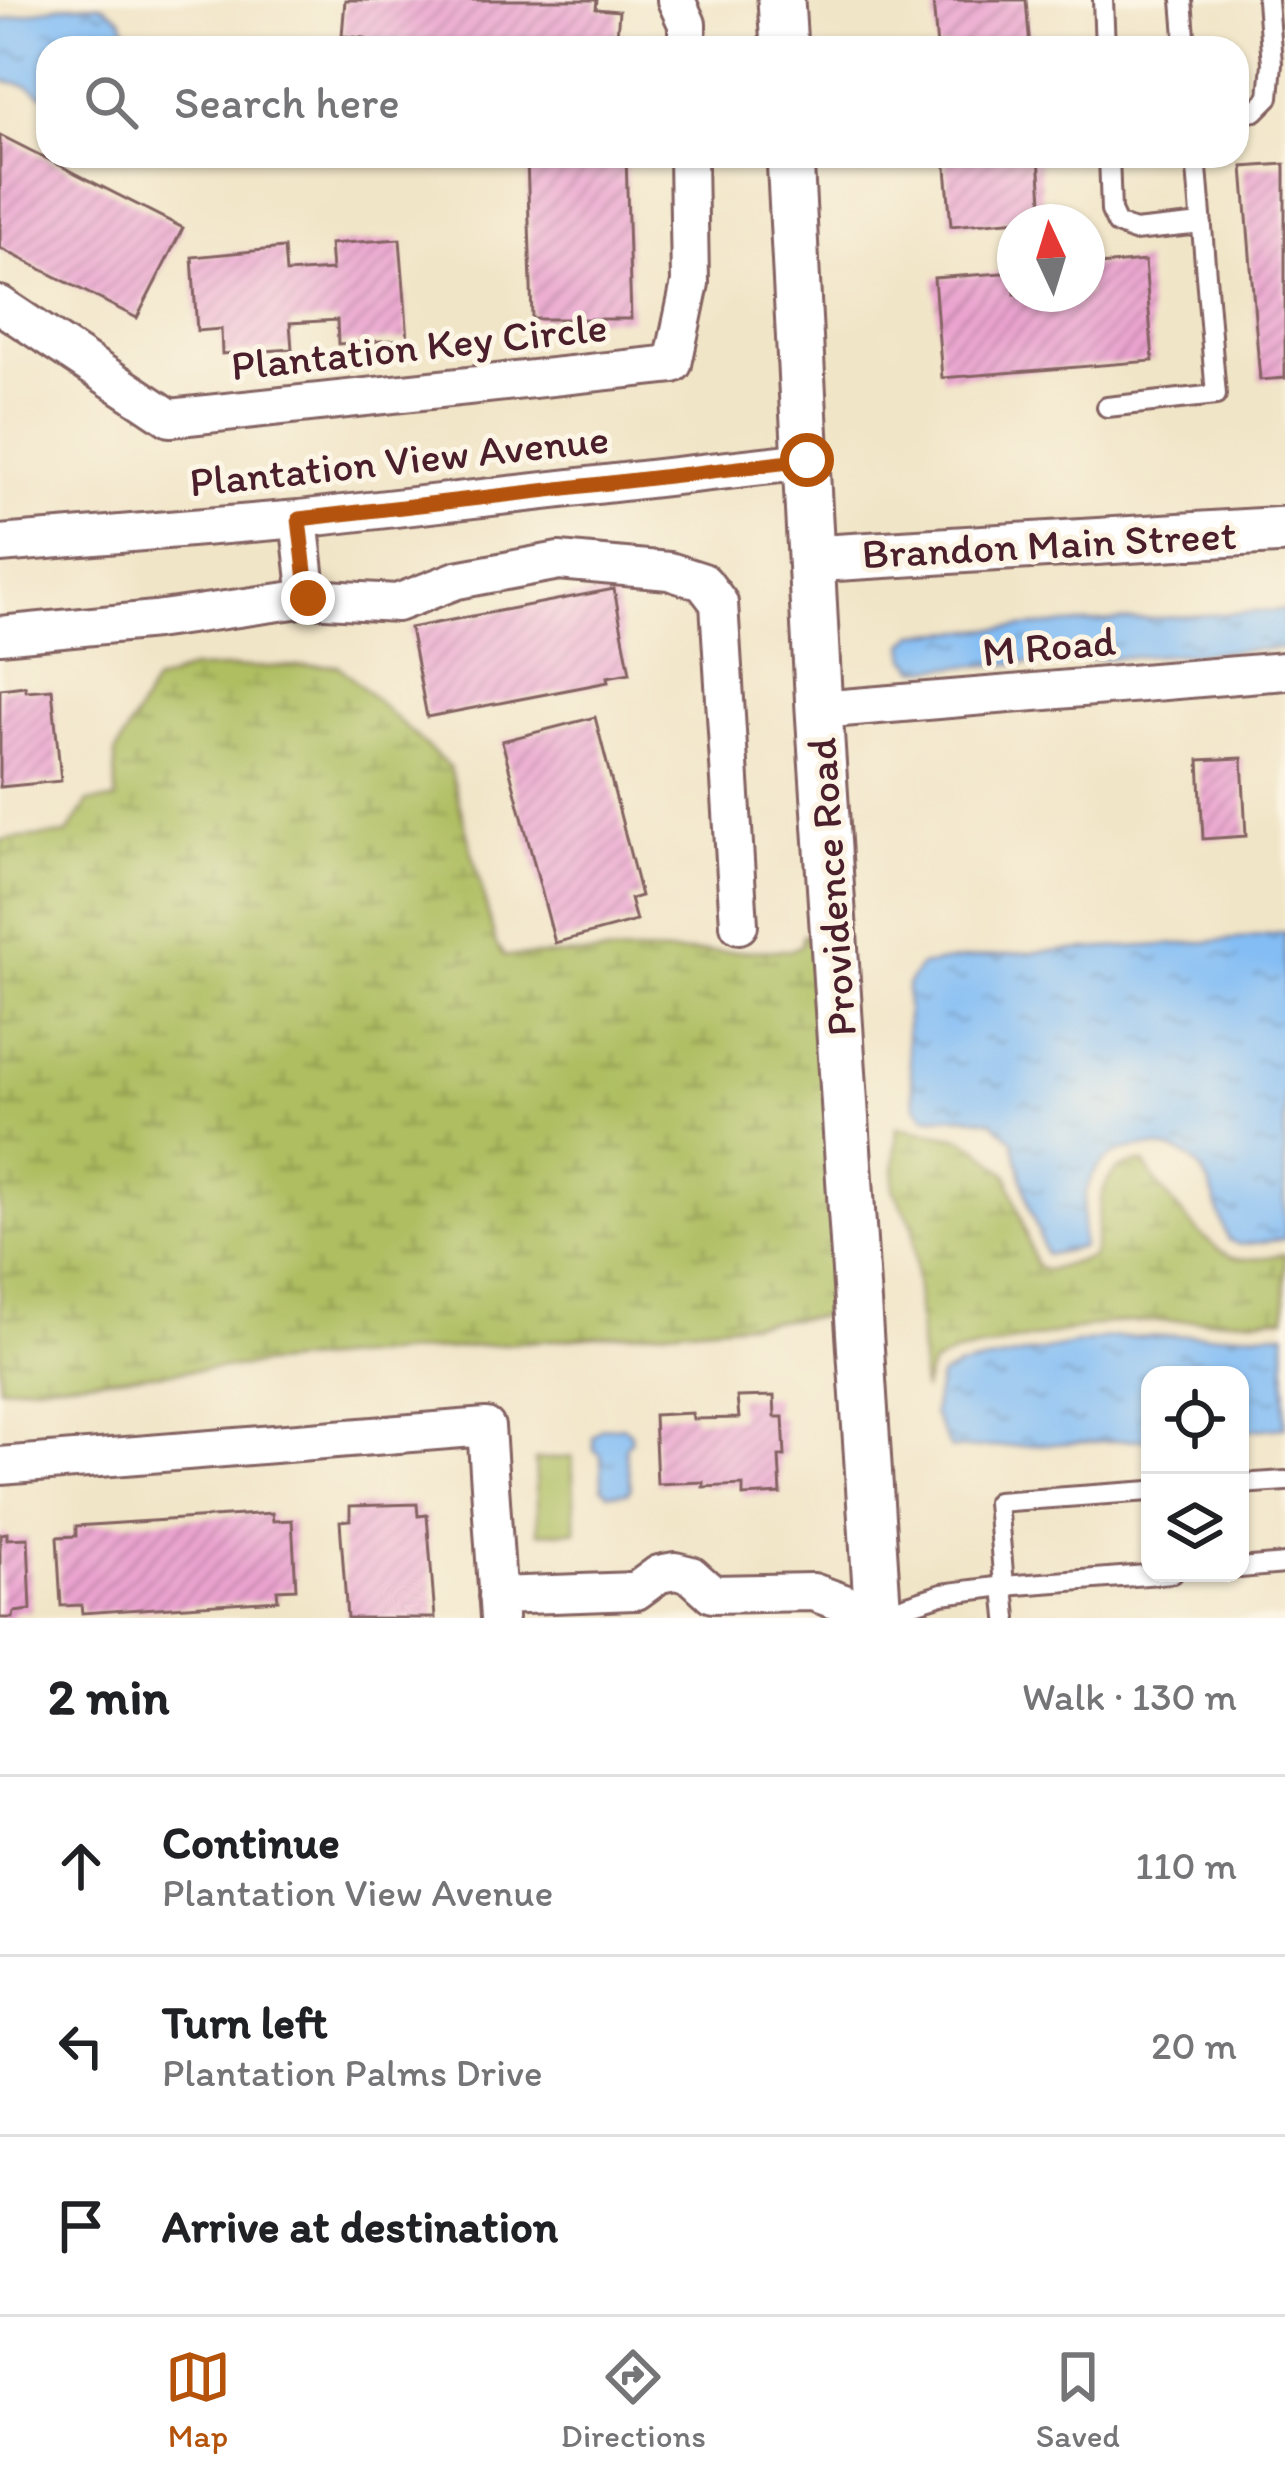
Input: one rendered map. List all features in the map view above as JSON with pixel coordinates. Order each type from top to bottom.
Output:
[{"type":"street","points":[[676,0],[687,36]]},
{"type":"street","points":[[781,0],[783,36]]},
{"type":"street","name":"Plantation Key Circle","points":[[0,305],[170,418],[673,364],[690,284],[688,168]]},
{"type":"street","name":"Providence Road","points":[[791,168],[876,1617]]},
{"type":"street","name":"Plantation View Avenue","points":[[0,544],[299,519],[807,460]]},
{"type":"street","points":[[299,519],[308,598]]},
{"type":"street","name":"Brandon Main Street","points":[[812,559],[1285,530]]},
{"type":"street","points":[[0,635],[308,598],[397,603],[457,580],[559,561],[669,571],[704,582],[719,604],[739,925]]},
{"type":"street","name":"M Road","points":[[820,710],[1285,671]]},
{"type":"street","points":[[0,1466],[486,1427],[498,1607],[632,1604],[659,1574],[675,1571],[691,1575],[715,1606],[813,1592],[876,1617]]},
{"type":"lane","points":[[1103,0],[1104,36]]},
{"type":"lane","points":[[1182,0],[1185,36]]},
{"type":"lane","points":[[1249,112],[1270,98],[1267,0]]},
{"type":"lane","points":[[1109,168],[1112,211],[1118,224],[1133,231],[1202,224]]},
{"type":"lane","points":[[1107,407],[1216,395],[1197,168]]},
{"type":"lane","points":[[1249,1483],[1285,1481]]},
{"type":"lane","points":[[1007,1618],[997,1502],[1141,1492]]},
{"type":"lane","points":[[1249,1567],[1285,1564]]},
{"type":"lane","points":[[876,1617],[942,1594],[1141,1575]]},
{"type":"green space","points":[[338,665],[450,768],[496,944],[504,956],[791,950],[801,945],[803,935],[818,934],[842,1315],[0,1387],[0,840],[67,834],[88,802],[116,800],[115,754],[154,683],[191,669]]},
{"type":"green space","points":[[897,1127],[961,1138],[1008,1176],[1040,1269],[1092,1257],[1106,1184],[1126,1166],[1144,1163],[1185,1218],[1225,1253],[1249,1259],[1285,1254],[1285,1317],[1108,1323],[953,1354],[931,1366],[923,1391],[913,1225],[893,1189]]},
{"type":"green space","points":[[572,1457],[576,1531],[538,1533],[535,1460]]},
{"type":"water","points":[[101,4],[121,18],[129,36],[36,36],[36,91],[0,80],[0,21],[59,6]]},
{"type":"water","points":[[1285,610],[1285,648],[917,669],[907,658],[905,644],[915,634]]},
{"type":"water","points":[[1285,932],[1285,1239],[1240,1245],[1229,1240],[1207,1180],[1195,1163],[1171,1150],[1142,1147],[1114,1155],[1094,1173],[1085,1199],[1082,1247],[1046,1255],[1013,1140],[992,1121],[926,1117],[915,1105],[907,1042],[907,985],[920,966]]},
{"type":"water","points":[[1285,1332],[1285,1427],[1249,1430],[1249,1366],[1141,1366],[1141,1439],[951,1449],[933,1414],[940,1377],[959,1367],[1108,1338]]},
{"type":"water","points":[[623,1426],[631,1433],[625,1447],[631,1488],[627,1493],[608,1493],[602,1488],[601,1455],[594,1450],[593,1437],[602,1428]]},
{"type":"building","points":[[345,0],[597,0],[596,9],[619,11],[617,36],[342,36]]},
{"type":"building","points":[[933,0],[1026,0],[1029,36],[936,36]]},
{"type":"building","points":[[0,135],[36,153],[36,168],[65,168],[183,228],[137,318],[0,248]]},
{"type":"building","points":[[1285,164],[1285,378],[1260,380],[1243,168]]},
{"type":"building","points":[[527,168],[626,168],[631,319],[532,319]]},
{"type":"building","points":[[946,168],[1040,168],[1042,204],[997,204],[997,222],[951,226]]},
{"type":"building","points":[[400,239],[408,339],[338,344],[337,320],[290,323],[292,349],[222,354],[221,329],[197,331],[192,257],[284,248],[286,273],[332,270],[330,244]]},
{"type":"building","points":[[1145,261],[1153,361],[942,378],[934,278],[997,273],[997,312],[1105,312],[1105,264]]},
{"type":"building","points":[[614,589],[630,673],[607,677],[608,682],[427,717],[410,628]]},
{"type":"building","points":[[25,686],[26,691],[52,689],[61,781],[0,787],[0,689]]},
{"type":"building","points":[[595,717],[641,896],[630,899],[636,921],[555,943],[502,741]]},
{"type":"building","points":[[1242,758],[1246,836],[1203,839],[1199,760]]},
{"type":"building","points":[[774,1396],[775,1417],[783,1417],[781,1494],[743,1496],[743,1485],[657,1484],[654,1415],[739,1418],[737,1397]]},
{"type":"building","points":[[417,1504],[418,1516],[427,1515],[435,1618],[347,1618],[340,1521],[350,1520],[350,1506]]},
{"type":"building","points":[[272,1513],[273,1521],[292,1520],[296,1589],[277,1590],[278,1600],[82,1613],[81,1605],[61,1606],[57,1537],[76,1536],[76,1526]]},
{"type":"building","points":[[7,1533],[7,1539],[28,1538],[31,1610],[0,1618],[0,1534]]},
{"type":"route","points":[[308,598],[299,519],[807,460]]}]
